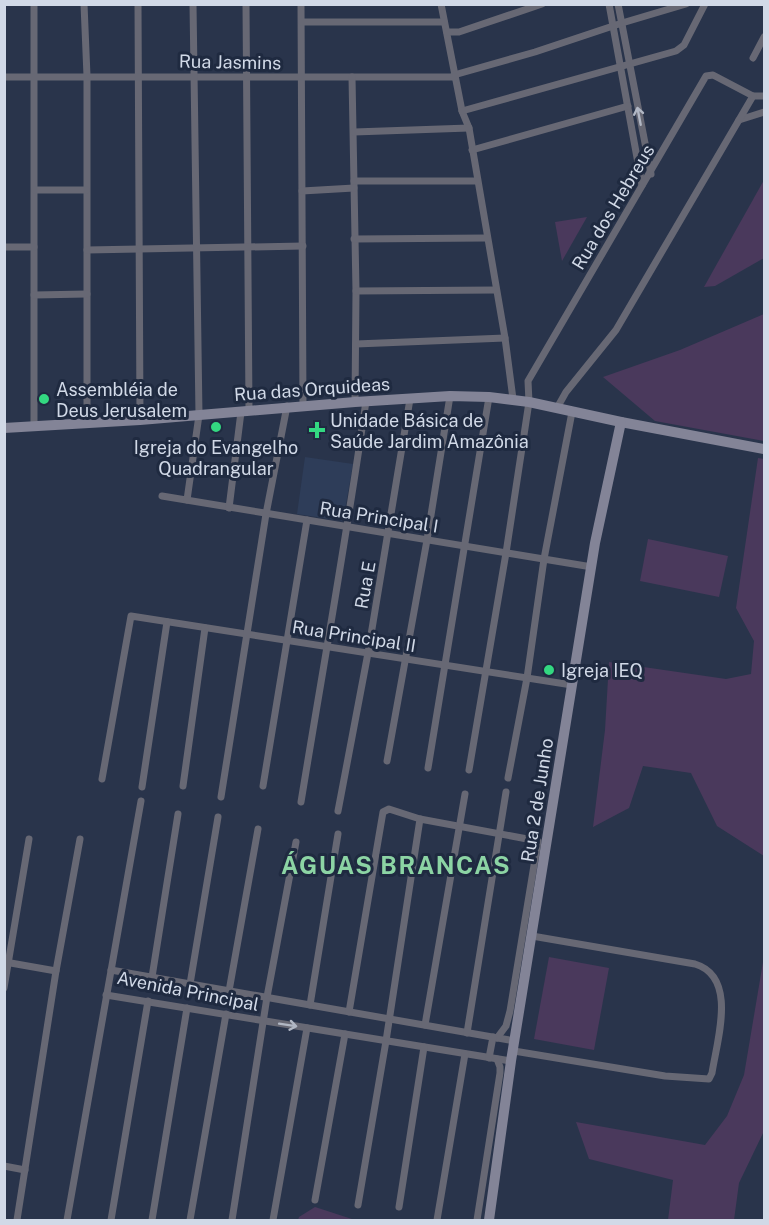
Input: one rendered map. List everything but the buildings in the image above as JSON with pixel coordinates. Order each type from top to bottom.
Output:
[{"type":"street","points":[[34,4],[34,427]]},
{"type":"street","points":[[84,4],[87,76],[87,423]]},
{"type":"street","points":[[138,4],[140,420]]},
{"type":"street","points":[[188,500],[199,415],[193,4]]},
{"type":"street","points":[[229,508],[245,411],[248,247],[246,4]]},
{"type":"street","points":[[301,4],[303,406]]},
{"type":"street","points":[[441,4],[462,111],[469,128],[505,338],[513,399]]},
{"type":"street","points":[[447,32],[459,32],[542,4]]},
{"type":"street","points":[[609,4],[642,185]]},
{"type":"street","points":[[618,4],[651,174]]},
{"type":"street","name":"Rua Jasmins","points":[[4,77],[455,76],[686,4]]},
{"type":"street","points":[[462,111],[676,51],[684,45],[705,4]]},
{"type":"street","points":[[302,22],[444,22]]},
{"type":"street","points":[[753,58],[765,37]]},
{"type":"street","name":"Rua dos Hebreus","points":[[469,770],[529,402],[528,381],[642,185],[651,174],[710,74],[753,96]]},
{"type":"street","points":[[301,802],[348,527],[361,402],[356,344],[354,132],[351,77]]},
{"type":"street","points":[[557,408],[566,392],[616,330],[753,96],[765,96]]},
{"type":"street","points":[[472,150],[628,106]]},
{"type":"street","points":[[739,120],[765,112]]},
{"type":"street","points":[[354,132],[469,128]]},
{"type":"street","points":[[302,191],[354,185],[477,181]]},
{"type":"street","points":[[35,190],[86,190]]},
{"type":"street","points":[[354,239],[487,238]]},
{"type":"street","points":[[87,250],[303,246]]},
{"type":"street","points":[[4,247],[34,247]]},
{"type":"street","points":[[356,291],[496,290]]},
{"type":"street","points":[[34,295],[87,294]]},
{"type":"street","points":[[356,344],[505,338]]},
{"type":"street","points":[[387,761],[427,540],[450,396]]},
{"type":"street","name":"Rua das Orquideas","points":[[4,429],[140,420],[286,406],[450,396],[489,397],[529,402],[765,449]]},
{"type":"street","points":[[428,768],[489,397]]},
{"type":"street","name":"Rua E","points":[[338,811],[368,653],[411,399]]},
{"type":"street","points":[[221,797],[266,514],[286,406]]},
{"type":"street","points":[[508,778],[527,678],[544,559],[572,412]]},
{"type":"street","name":"Rua 2 de Junho","points":[[489,1221],[513,1051],[595,543],[621,422]]},
{"type":"street","name":"Rua Principal I","points":[[162,496],[592,567]]},
{"type":"street","points":[[263,786],[307,520]]},
{"type":"street","name":"Rua Principal II","points":[[102,779],[130,616],[572,685]]},
{"type":"street","points":[[142,787],[167,622]]},
{"type":"street","points":[[183,786],[205,628]]},
{"type":"street","points":[[467,1033],[506,792]]},
{"type":"street","points":[[425,1025],[465,794]]},
{"type":"street","points":[[111,970],[141,801]]},
{"type":"street","points":[[349,1012],[383,812],[389,809],[420,819],[538,841],[510,1011],[506,1026],[495,1037],[493,1058],[500,1073],[477,1221]]},
{"type":"street","points":[[152,977],[178,814]]},
{"type":"street","points":[[190,984],[218,817]]},
{"type":"street","points":[[358,1205],[420,819]]},
{"type":"street","points":[[230,991],[258,829]]},
{"type":"street","points":[[310,1005],[338,834]]},
{"type":"street","points":[[4,988],[6,962],[29,839]]},
{"type":"street","points":[[17,1221],[56,971],[80,839]]},
{"type":"street","points":[[232,1221],[263,1020],[296,842]]},
{"type":"street","points":[[513,1051],[665,1076],[709,1079],[711,1077],[722,1007],[720,989],[710,970],[695,964],[532,936]]},
{"type":"street","points":[[6,962],[56,971]]},
{"type":"street","name":"Avenida Principal","points":[[111,970],[495,1037],[513,1051],[493,1058],[106,994],[111,970]]},
{"type":"street","points":[[67,1221],[106,994]]},
{"type":"street","points":[[111,1221],[148,1001]]},
{"type":"street","points":[[152,1221],[187,1008]]},
{"type":"street","points":[[190,1221],[225,1014]]},
{"type":"street","points":[[273,1221],[307,1028]]},
{"type":"street","points":[[315,1200],[345,1034]]},
{"type":"street","points":[[399,1207],[424,1047]]},
{"type":"street","points":[[437,1221],[465,1054]]},
{"type":"street","points":[[4,1166],[25,1170]]},
{"type":"shaded area","points":[[764,180],[764,258],[715,286],[704,287]]},
{"type":"shaded area","points":[[587,217],[562,261],[555,222]]},
{"type":"shaded area","points":[[764,314],[764,441],[655,421],[603,377],[680,350]]},
{"type":"shaded area","points":[[305,457],[353,464],[343,521],[297,514]]},
{"type":"shaded area","points":[[758,458],[764,459],[764,856],[717,826],[691,773],[643,766],[629,808],[593,827],[605,730],[609,662],[726,679],[751,674],[754,641],[736,608]]},
{"type":"shaded area","points":[[648,539],[728,556],[719,597],[640,581]]},
{"type":"shaded area","points":[[764,956],[764,1131],[739,1183],[734,1220],[668,1220],[673,1180],[589,1159],[576,1122],[705,1145],[727,1116],[744,1075]]},
{"type":"shaded area","points":[[549,957],[609,968],[594,1050],[534,1039]]},
{"type":"shaded area","points":[[315,1207],[355,1220],[298,1220]]},
{"type":"place","name":"Assembléia de Deus Jerusalem","points":[[44,399]]},
{"type":"place","name":"Igreja do Evangelho Quadrangular","points":[[216,427]]},
{"type":"place","name":"Unidade Básica de Saúde Jardim Amazônia","points":[[317,430]]},
{"type":"place","name":"Igreja IEQ","points":[[549,670]]},
{"type":"district","name":"ÁGUAS BRANCAS","points":[[396,865]]}]
